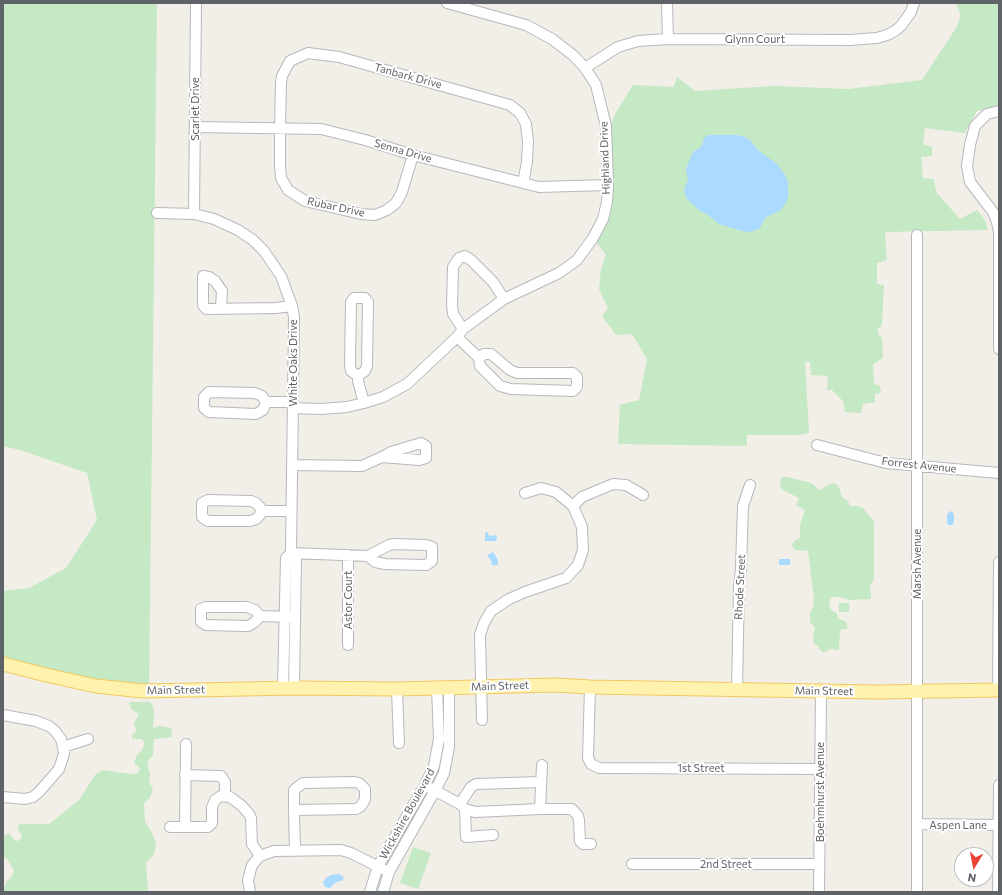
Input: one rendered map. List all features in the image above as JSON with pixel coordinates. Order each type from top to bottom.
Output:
[{"type":"main road","name":"Main Street","points":[[3,664],[96,686],[143,691],[289,688],[397,689],[555,685],[821,692],[999,690]]},
{"type":"street","name":"Scarlet Drive","points":[[194,214],[196,3]]},
{"type":"street","name":"Highland Drive","points":[[266,402],[321,409],[347,407],[383,397],[407,384],[460,333],[504,299],[559,273],[577,260],[593,238],[603,219],[607,202],[608,185],[606,126],[596,85],[585,68],[574,56],[552,39],[526,25],[447,3]]},
{"type":"street","points":[[667,3],[668,39]]},
{"type":"street","name":"Glynn Court","points":[[585,68],[618,47],[638,41],[668,39],[850,40],[878,38],[887,36],[901,26],[911,12],[914,3]]},
{"type":"street","name":"Tanbark Drive","points":[[280,128],[282,76],[290,61],[308,53],[339,57],[510,105],[520,113],[526,124],[528,142],[527,162],[523,183]]},
{"type":"street","points":[[999,111],[988,114],[975,126],[967,166],[970,182],[993,212],[998,227],[999,349]]},
{"type":"street","name":"Senna Drive","points":[[196,127],[321,129],[413,155],[538,187],[608,185]]},
{"type":"street","name":"Rubar Drive","points":[[280,128],[281,178],[288,190],[305,201],[361,214],[375,215],[387,210],[396,203],[402,192],[413,155]]},
{"type":"street","name":"White Oaks Drive","points":[[157,213],[194,214],[214,219],[238,230],[260,248],[273,263],[281,276],[292,306],[294,317],[291,553],[296,558],[290,616],[289,688]]},
{"type":"street","name":"Marsh Avenue","points":[[917,235],[917,892]]},
{"type":"street","points":[[479,358],[484,354],[491,354],[504,366],[517,373],[573,373],[577,377],[577,387],[573,391],[511,389],[500,386],[480,366],[479,358],[460,333],[453,314],[453,267],[459,258],[465,256],[471,260],[493,282],[504,299]]},
{"type":"street","points":[[358,376],[365,371],[367,366],[368,302],[365,298],[354,298],[351,302],[350,365],[352,371],[358,376],[364,403]]},
{"type":"street","points":[[222,308],[276,308],[292,306]]},
{"type":"street","points":[[209,392],[255,393],[262,396],[266,402],[263,410],[256,414],[210,412],[204,408],[204,397],[209,392]]},
{"type":"street","name":"Forrest Avenue","points":[[817,444],[886,463],[999,473]]},
{"type":"street","points":[[292,465],[362,466],[382,457]]},
{"type":"street","points":[[573,506],[582,497],[613,484],[626,485],[644,495]]},
{"type":"street","name":"Rhode Street","points":[[737,690],[739,587],[742,568],[743,506],[750,485]]},
{"type":"street","points":[[482,720],[480,635],[484,623],[491,611],[509,599],[566,578],[578,565],[583,550],[582,527],[573,506],[556,492],[541,488],[525,493]]},
{"type":"street","points":[[208,500],[251,501],[256,503],[260,507],[261,511],[260,515],[256,519],[250,521],[208,521],[202,517],[202,503],[208,500]]},
{"type":"street","points":[[261,511],[291,511]]},
{"type":"street","name":"Astor Court","points":[[291,553],[368,556],[394,544],[426,545],[432,547],[432,561],[426,565],[385,564],[375,562],[368,556]]},
{"type":"street","name":"Astor Court","points":[[348,555],[348,645]]},
{"type":"street","points":[[999,562],[999,690]]},
{"type":"street","points":[[206,607],[247,607],[256,610],[260,616],[255,622],[248,626],[206,625],[201,622],[201,609],[206,607]]},
{"type":"street","points":[[260,616],[290,616]]},
{"type":"street","name":"1st Street","points":[[590,687],[588,758],[591,764],[599,768],[819,769]]},
{"type":"street","name":"Wickshire Boulevard","points":[[370,892],[378,866],[425,785],[434,766],[438,750],[443,688]]},
{"type":"street","name":"Wickshire Boulevard","points":[[383,892],[390,872],[444,773],[450,736],[443,688]]},
{"type":"street","points":[[397,689],[399,743]]},
{"type":"street","name":"Boehmhurst Avenue","points":[[819,892],[819,769],[821,692]]},
{"type":"street","points":[[3,715],[43,723],[55,731],[61,739],[64,754],[59,769],[33,797],[25,799],[3,797]]},
{"type":"street","points":[[63,747],[88,739]]},
{"type":"street","points":[[185,827],[186,744]]},
{"type":"street","points":[[540,809],[542,765]]},
{"type":"street","points":[[186,775],[221,776],[225,782],[225,796]]},
{"type":"street","points":[[294,810],[360,807],[365,799],[365,789],[359,783],[355,782],[303,783],[294,790],[294,810],[295,851]]},
{"type":"street","points":[[493,836],[466,837],[463,806],[471,787],[476,784],[541,782]]},
{"type":"street","points":[[425,785],[463,806],[480,812],[568,808],[575,811],[579,820],[580,841],[584,844],[591,844]]},
{"type":"street","points":[[998,892],[999,785]]},
{"type":"street","points":[[170,827],[211,826],[213,803],[217,798],[225,796],[234,799],[249,814],[251,818],[252,844],[260,856]]},
{"type":"street","name":"Aspen Lane","points":[[917,824],[998,825]]},
{"type":"street","points":[[250,892],[248,880],[250,869],[260,856],[274,851],[346,851],[390,872]]},
{"type":"street","name":"2nd Street","points":[[632,864],[819,864]]},
{"type":"green space","points":[[3,3],[157,3],[149,691],[3,664],[3,591],[29,588],[66,568],[97,520],[87,473],[20,450],[3,446]]},
{"type":"green space","points":[[954,3],[999,3],[999,105],[977,111],[965,133],[925,128],[923,144],[932,147],[932,156],[921,157],[923,178],[934,179],[936,192],[960,219],[977,210],[985,220],[988,230],[885,232],[887,260],[877,263],[877,284],[884,285],[882,324],[880,328],[877,328],[879,336],[882,337],[883,358],[873,364],[874,384],[880,386],[881,393],[875,394],[875,402],[863,404],[861,413],[845,412],[843,401],[832,390],[827,390],[828,376],[811,375],[810,362],[805,362],[809,433],[799,435],[747,435],[747,446],[618,444],[620,405],[639,400],[647,359],[632,334],[616,335],[602,316],[608,308],[599,289],[601,269],[606,255],[593,238],[603,219],[607,137],[615,114],[633,85],[674,87],[677,77],[695,91],[775,86],[848,89],[922,80],[956,28],[961,16],[957,5]]},
{"type":"green space","points":[[782,477],[811,483],[820,490],[833,483],[838,485],[842,497],[848,501],[850,506],[858,506],[863,508],[874,522],[874,580],[870,585],[871,599],[849,600],[840,597],[831,597],[829,604],[831,610],[837,613],[838,619],[845,621],[847,624],[847,629],[842,629],[840,631],[839,650],[829,649],[826,652],[822,652],[813,641],[815,628],[810,623],[810,613],[813,608],[814,599],[808,551],[795,550],[792,545],[794,541],[800,538],[800,525],[805,510],[796,505],[799,498],[781,489],[780,481]]},
{"type":"green space","points":[[839,603],[849,603],[849,612],[839,612]]},
{"type":"green space","points":[[129,702],[150,702],[153,706],[154,713],[153,728],[160,726],[171,728],[172,737],[154,739],[153,755],[148,761],[150,774],[149,782],[153,789],[150,798],[144,803],[145,822],[156,843],[154,854],[146,863],[148,892],[3,892],[6,882],[11,878],[14,871],[8,860],[3,856],[3,836],[9,833],[14,840],[18,841],[22,836],[18,830],[18,826],[20,824],[49,824],[79,800],[95,775],[102,770],[131,774],[138,773],[140,768],[134,763],[145,742],[141,739],[132,738],[132,735],[137,730],[134,723],[139,714],[131,709]]},
{"type":"green space","points":[[413,847],[431,853],[418,889],[400,883]]},
{"type":"water","points":[[708,135],[736,135],[745,137],[750,140],[758,150],[777,164],[785,175],[788,182],[788,197],[785,204],[781,210],[766,217],[760,228],[746,232],[719,224],[708,215],[700,211],[687,199],[684,190],[688,180],[686,169],[693,152],[702,146],[704,138]]},
{"type":"water","points":[[952,511],[954,515],[954,523],[949,525],[947,523],[947,515]]},
{"type":"water","points":[[486,532],[489,536],[496,535],[496,541],[485,541]]},
{"type":"water","points":[[493,552],[498,560],[498,565],[491,565],[492,562],[487,555]]},
{"type":"water","points":[[779,559],[790,559],[790,565],[779,565]]},
{"type":"water","points":[[339,874],[344,877],[342,881],[336,882],[330,888],[325,887],[323,882],[326,878],[331,875]]}]
